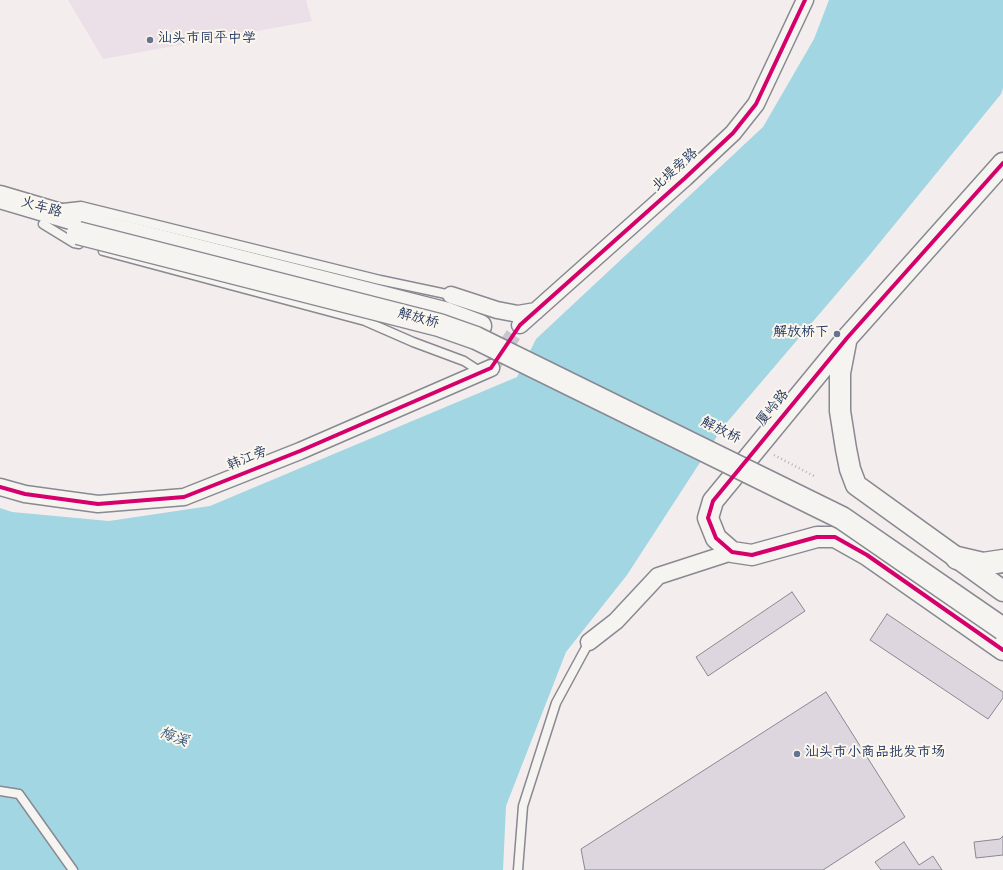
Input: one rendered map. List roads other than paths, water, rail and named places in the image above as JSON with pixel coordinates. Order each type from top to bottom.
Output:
[{"type":"main road","name":"火车路","points":[[0,197],[86,237]]},
{"type":"main road","name":"火车路","points":[[0,212],[44,217]]},
{"type":"main road","name":"解放桥","points":[[86,237],[448,314],[480,326],[852,509],[1003,611]]},
{"type":"main road","name":"解放桥","points":[[86,237],[439,325],[476,338],[842,518],[1003,628]]},
{"type":"main road","points":[[957,558],[982,564],[1003,561]]},
{"type":"street","name":"北堤旁路","points":[[520,325],[685,178],[733,133],[756,104],[805,0]]},
{"type":"street","name":"厦岭路","points":[[732,552],[716,538],[708,518],[713,501],[847,338],[1003,163]]},
{"type":"street","points":[[452,296],[497,310],[518,314],[536,311]]},
{"type":"street","points":[[847,338],[840,373],[840,411],[850,469],[856,485],[1003,591]]},
{"type":"street","name":"韩江旁","points":[[0,488],[25,494],[98,504],[184,497],[300,451],[486,370]]},
{"type":"street","points":[[589,642],[616,621],[658,576],[732,552],[752,555],[816,537],[835,537],[867,555],[1003,650]]},
{"type":"lane","points":[[44,217],[80,206],[380,280],[452,296]]},
{"type":"lane","points":[[86,237],[365,321],[413,342],[486,370]]},
{"type":"lane","points":[[518,870],[523,806],[556,703],[589,642]]},
{"type":"lane","points":[[0,791],[19,794],[73,870]]},
{"type":"water","name":"梅溪","points":[[829,0],[1003,0],[1003,88],[1001,94],[868,257],[723,427],[627,575],[566,652],[506,806],[503,870],[0,870],[0,508],[12,512],[109,521],[210,506],[517,377],[536,339],[763,127],[814,39]]},
{"type":"tunnel","points":[[491,368],[520,325]]},
{"type":"place","name":"汕头市同平中学","points":[[150,40]]},
{"type":"place","name":"解放桥下","points":[[837,334]]},
{"type":"place","name":"汕头市小商品批发市场","points":[[797,754]]}]
